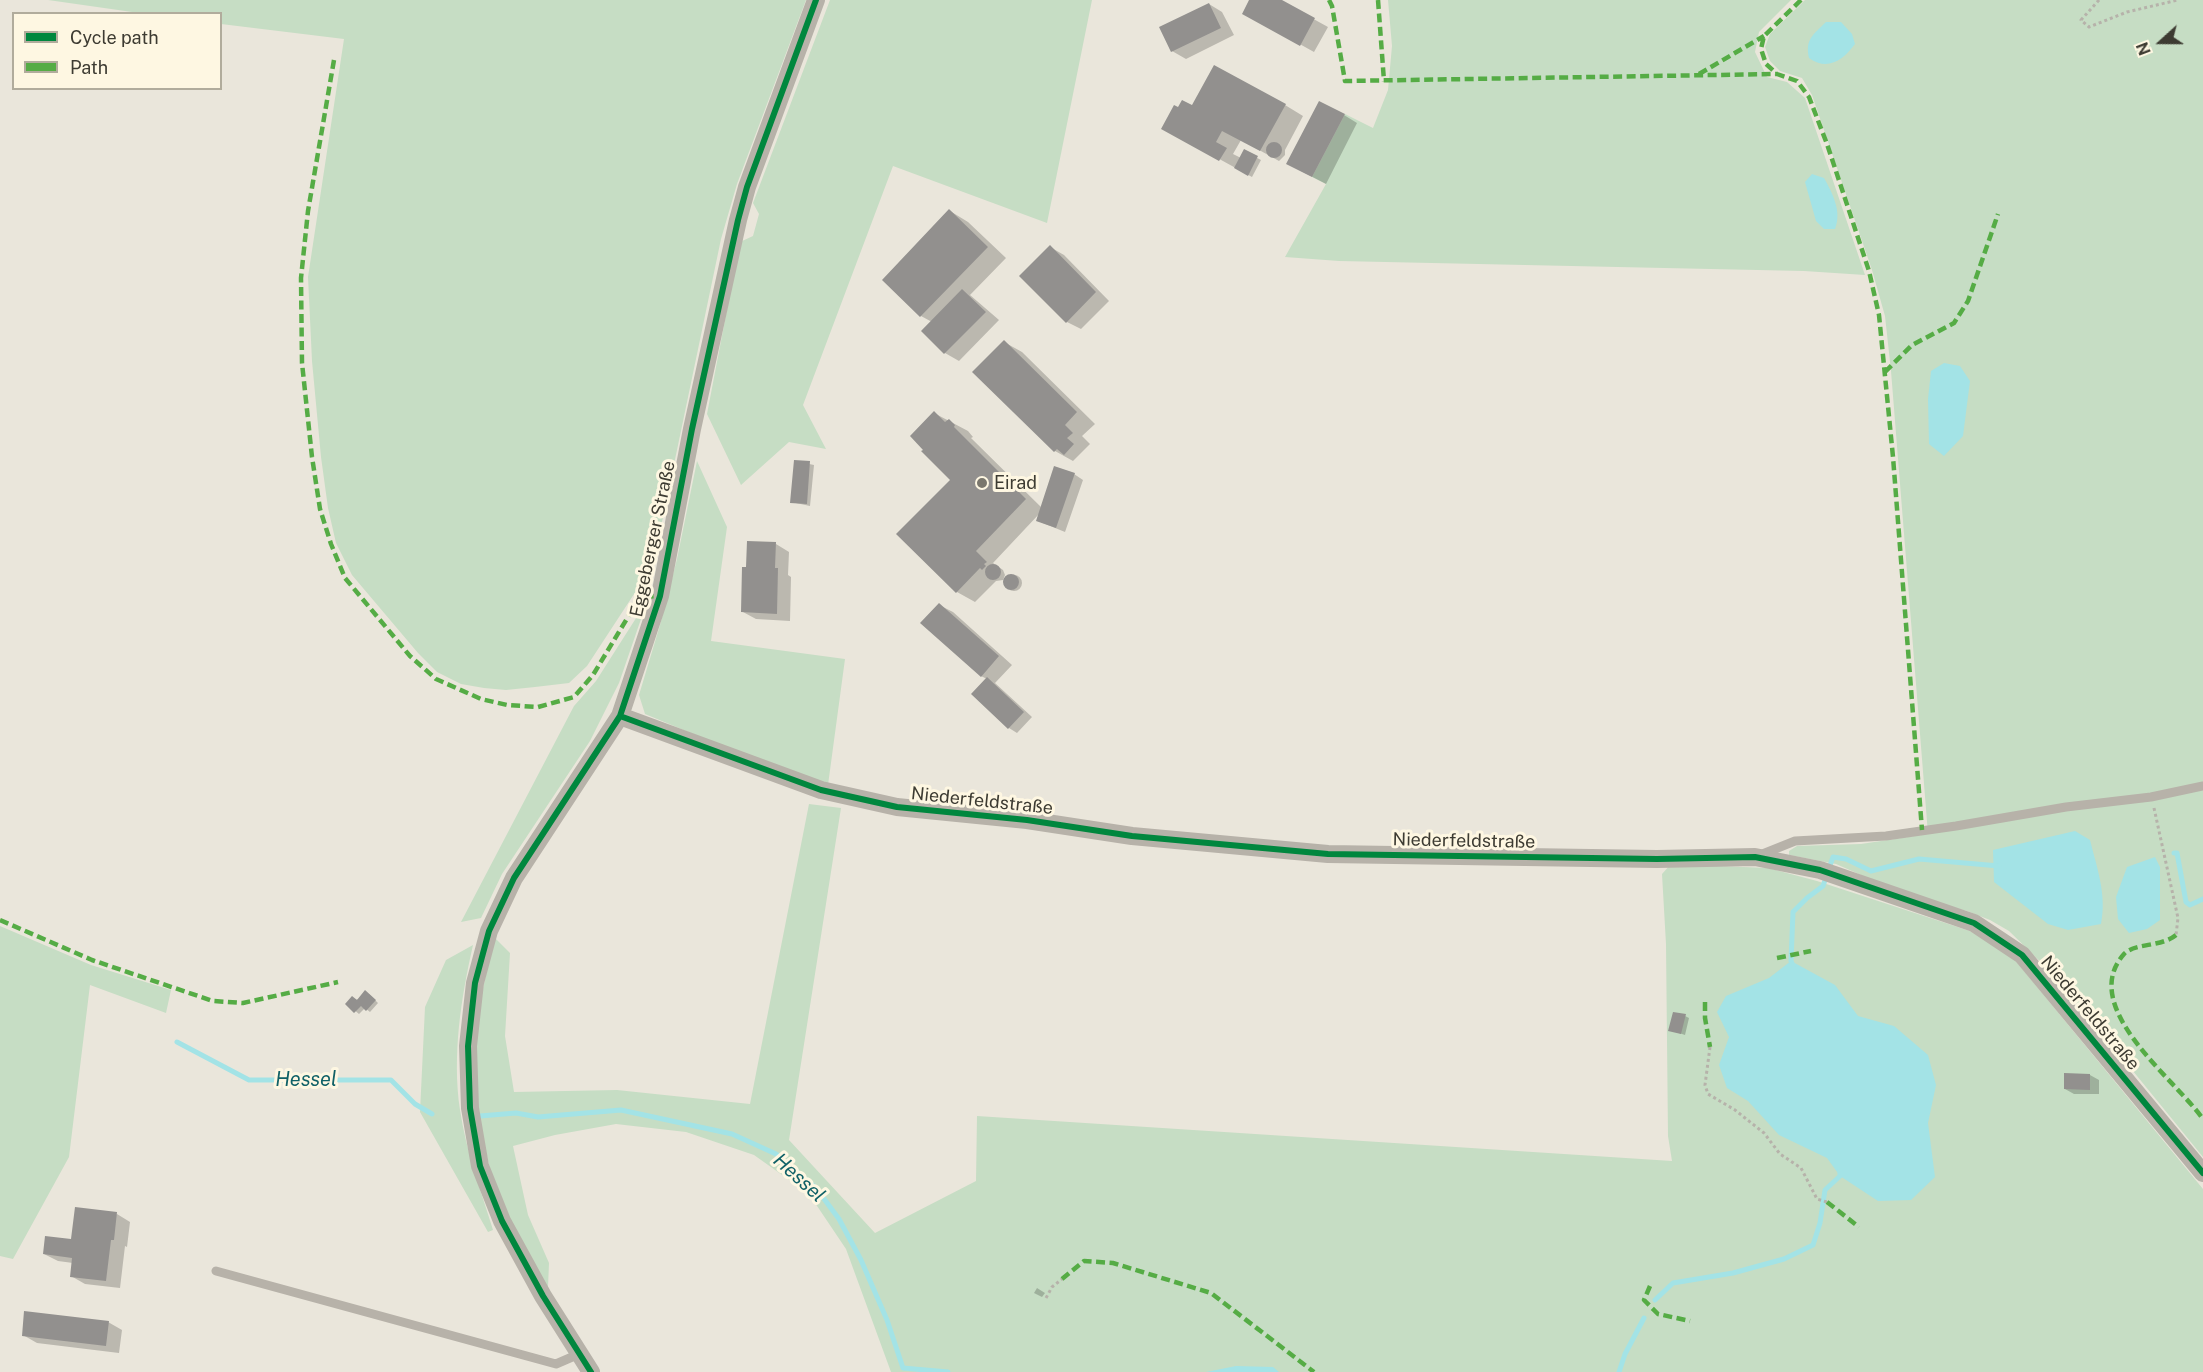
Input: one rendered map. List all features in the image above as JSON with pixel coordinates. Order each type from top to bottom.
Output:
[{"type":"street","name":"Eggeberger Straße","points":[[591,1372],[543,1296],[502,1221],[480,1166],[470,1108],[468,1046],[475,983],[489,931],[514,878],[620,716],[660,596],[692,429],[747,187],[816,0]]},
{"type":"street","name":"Niederfeldstraße","points":[[620,716],[821,790],[897,807],[1027,820],[1132,836],[1328,854],[1657,859],[1755,857],[1820,870],[1974,923],[2022,956],[2203,1173]]},
{"type":"lane","points":[[1755,857],[1795,841],[1886,836],[2203,786]]},
{"type":"lane","points":[[216,1271],[555,1364],[579,1354]]},
{"type":"path","points":[[2098,0],[2081,20],[2089,27],[2127,12],[2178,0]]},
{"type":"path","points":[[2151,796],[2178,918],[2176,935]]},
{"type":"path","points":[[1710,1047],[1705,1085],[1708,1094],[1735,1110],[1764,1133],[1780,1154],[1801,1168],[1817,1199],[1827,1202]]},
{"type":"path","points":[[1046,1298],[1052,1287],[1062,1279]]},
{"type":"green space","points":[[48,0],[806,0],[737,184],[721,239],[653,565],[587,666],[569,683],[506,690],[461,684],[437,672],[352,575],[336,543],[328,508],[321,457],[312,361],[308,277],[344,39],[222,24],[222,12],[132,12]]},
{"type":"green space","points":[[830,0],[1092,0],[1047,223],[893,166],[803,405],[826,449],[789,442],[741,485],[707,414],[740,242],[753,236],[759,214],[753,203]]},
{"type":"green space","points":[[1388,0],[1791,0],[1759,32],[1755,52],[1767,77],[1787,82],[1805,98],[1865,275],[1804,271],[1339,261],[1285,257],[1326,184],[1312,177],[1345,114],[1373,128],[1388,90],[1392,46]]},
{"type":"green space","points":[[1805,0],[2203,0],[2203,1157],[2058,979],[2009,931],[1967,911],[1904,894],[1836,864],[1789,855],[1789,851],[1797,846],[1861,844],[1928,834],[1885,316],[1872,270],[1812,95],[1802,78],[1780,71],[1770,61],[1765,47],[1770,34]]},
{"type":"green space","points":[[697,461],[727,527],[711,641],[845,659],[828,785],[797,777],[645,714],[639,695],[677,559]]},
{"type":"green space","points":[[638,615],[641,619],[619,683],[590,741],[502,874],[481,918],[461,922],[574,706],[596,681]]},
{"type":"green space","points":[[809,804],[841,808],[789,1140],[875,1233],[976,1181],[977,1116],[1672,1161],[1668,1136],[1666,944],[1662,874],[1671,864],[1768,868],[1817,881],[1970,931],[2010,954],[2203,1189],[2203,1372],[891,1372],[846,1249],[809,1194],[754,1155],[686,1132],[616,1124],[555,1135],[513,1146],[528,1215],[549,1263],[548,1287],[506,1216],[492,1175],[482,1132],[477,1089],[476,1046],[482,991],[495,938],[510,953],[505,1036],[514,1092],[617,1090],[750,1104]]},
{"type":"green space","points":[[0,926],[91,965],[171,990],[166,1013],[90,985],[69,1157],[13,1259],[0,1256]]},
{"type":"green space","points":[[473,945],[459,1027],[458,1089],[466,1141],[493,1230],[488,1232],[420,1112],[425,1007],[446,960]]},
{"type":"water","points":[[1826,22],[1841,22],[1852,34],[1855,44],[1841,59],[1823,64],[1809,58],[1808,46],[1817,30]]},
{"type":"water","points":[[1812,174],[1824,178],[1833,197],[1838,216],[1835,229],[1824,229],[1816,221],[1805,182]]},
{"type":"water","points":[[1944,363],[1960,366],[1970,381],[1963,436],[1944,456],[1929,444],[1928,399],[1931,371]]},
{"type":"water","points":[[2075,831],[2090,840],[2100,882],[2103,913],[2101,924],[2068,930],[2048,924],[1994,882],[1993,850]]},
{"type":"water","points":[[2155,857],[2160,867],[2160,920],[2147,929],[2129,933],[2118,919],[2116,897],[2127,867]]},
{"type":"water","points":[[1791,961],[1835,985],[1858,1016],[1894,1026],[1928,1055],[1936,1085],[1928,1123],[1935,1177],[1911,1200],[1878,1201],[1840,1176],[1827,1158],[1779,1135],[1748,1101],[1727,1088],[1719,1065],[1729,1037],[1717,1012],[1726,996],[1769,978]]},
{"type":"water","points":[[1236,1366],[1273,1367],[1279,1372],[1206,1372]]},
{"type":"building","points":[[1249,0],[1282,0],[1315,18],[1300,46],[1242,14]]},
{"type":"building","points":[[1209,3],[1221,28],[1171,52],[1159,27]]},
{"type":"building","points":[[1214,65],[1286,104],[1260,151],[1222,131],[1216,142],[1227,148],[1219,161],[1161,129],[1174,105],[1178,107],[1182,100],[1192,105]]},
{"type":"building","points":[[1319,101],[1345,114],[1312,177],[1286,164]]},
{"type":"building","points":[[1274,142],[1280,144],[1282,150],[1280,156],[1274,158],[1268,156],[1266,150],[1268,144]]},
{"type":"building","points":[[1244,149],[1258,156],[1248,176],[1234,168]]},
{"type":"building","points":[[949,209],[988,247],[920,317],[882,280]]},
{"type":"building","points":[[1050,245],[1096,292],[1066,323],[1019,276]]},
{"type":"building","points":[[962,289],[986,312],[944,354],[921,331]]},
{"type":"building","points":[[1004,340],[1077,412],[1065,425],[1073,433],[1067,438],[1074,444],[1064,455],[1057,449],[1054,452],[972,372]]},
{"type":"building","points":[[934,411],[945,422],[949,419],[955,425],[954,427],[1026,499],[976,551],[987,562],[984,564],[986,566],[982,570],[980,568],[956,593],[896,534],[950,480],[921,451],[923,450],[910,436]]},
{"type":"building","points":[[794,460],[810,461],[807,504],[790,503]]},
{"type":"building","points":[[1054,466],[1075,473],[1056,528],[1036,521]]},
{"type":"building","points":[[747,541],[776,542],[777,614],[741,612],[742,567],[746,567]]},
{"type":"building","points":[[990,564],[996,564],[1001,572],[999,578],[990,580],[985,575],[985,569]]},
{"type":"building","points":[[1011,574],[1017,576],[1019,582],[1017,588],[1011,590],[1005,588],[1003,582],[1005,576]]},
{"type":"building","points":[[939,603],[999,656],[981,677],[920,623]]},
{"type":"building","points":[[987,677],[1024,712],[1008,729],[971,694]]},
{"type":"building","points":[[365,990],[376,1000],[366,1011],[361,1006],[354,1013],[345,1004],[352,996],[357,1000]]},
{"type":"building","points":[[1673,1012],[1686,1014],[1681,1034],[1668,1031]]},
{"type":"building","points":[[2064,1073],[2090,1074],[2090,1090],[2064,1089]]},
{"type":"building","points":[[75,1207],[117,1212],[106,1281],[70,1277],[72,1258],[43,1254],[45,1236],[71,1239]]},
{"type":"building","points":[[24,1311],[109,1321],[106,1346],[22,1336]]},
{"type":"waterway","points":[[2174,853],[2177,853],[2186,902],[2190,905],[2203,899]]},
{"type":"waterway","points":[[1793,966],[1791,961],[1793,912],[1823,886],[1833,857],[1846,859],[1871,871],[1919,859],[1999,866]]},
{"type":"waterway","name":"Hessel","points":[[177,1042],[249,1080],[391,1080],[415,1104],[432,1114]]},
{"type":"waterway","name":"Hessel","points":[[480,1116],[516,1113],[538,1117],[621,1110],[732,1134],[776,1154],[816,1188],[839,1219],[861,1260],[887,1320],[903,1368],[948,1372]]},
{"type":"waterway","points":[[1655,1300],[1673,1283],[1733,1273],[1784,1259],[1813,1245],[1820,1223],[1825,1190],[1840,1176],[1840,1171]]},
{"type":"waterway","points":[[1619,1372],[1625,1354],[1644,1318]]},
{"type":"marked path","points":[[1329,0],[1345,81],[1777,74]]},
{"type":"marked path","points":[[1378,0],[1384,81]]},
{"type":"marked path","points":[[1801,0],[1764,36],[1761,49],[1766,64],[1777,74],[1797,81],[1809,97],[1869,271],[1879,315],[1893,457],[1922,830]]},
{"type":"marked path","points":[[1699,74],[1764,36]]},
{"type":"marked path","points":[[334,60],[308,211],[301,278],[302,363],[320,509],[345,578],[410,656],[436,679],[481,699],[507,705],[538,707],[574,697],[593,675],[640,597],[660,596]]},
{"type":"marked path","points":[[1885,372],[1912,345],[1954,323],[1968,301],[1998,214]]},
{"type":"marked path","points":[[0,920],[92,960],[213,1001],[243,1003],[338,982]]},
{"type":"marked path","points":[[2176,935],[2170,939],[2134,948],[2124,954],[2113,975],[2113,997],[2121,1019],[2135,1041],[2203,1119]]},
{"type":"marked path","points":[[1777,958],[1811,951]]},
{"type":"marked path","points":[[1705,1002],[1710,1047]]},
{"type":"marked path","points":[[1827,1202],[1859,1227]]},
{"type":"marked path","points":[[1062,1279],[1084,1261],[1113,1263],[1211,1293],[1314,1372]]},
{"type":"marked path","points":[[1650,1286],[1644,1300],[1658,1314],[1690,1321]]},
{"type":"cycle path","points":[[591,1372],[543,1296],[502,1221],[480,1166],[470,1108],[468,1046],[475,983],[489,931],[514,878],[620,716],[660,596],[692,429],[747,187],[816,0]]},
{"type":"cycle path","points":[[620,716],[821,790],[897,807],[1027,820],[1132,836],[1328,854],[1657,859],[1755,857],[1820,870],[1974,923],[2022,955],[2203,1173]]},
{"type":"place","name":"Eirad","points":[[982,483]]}]
